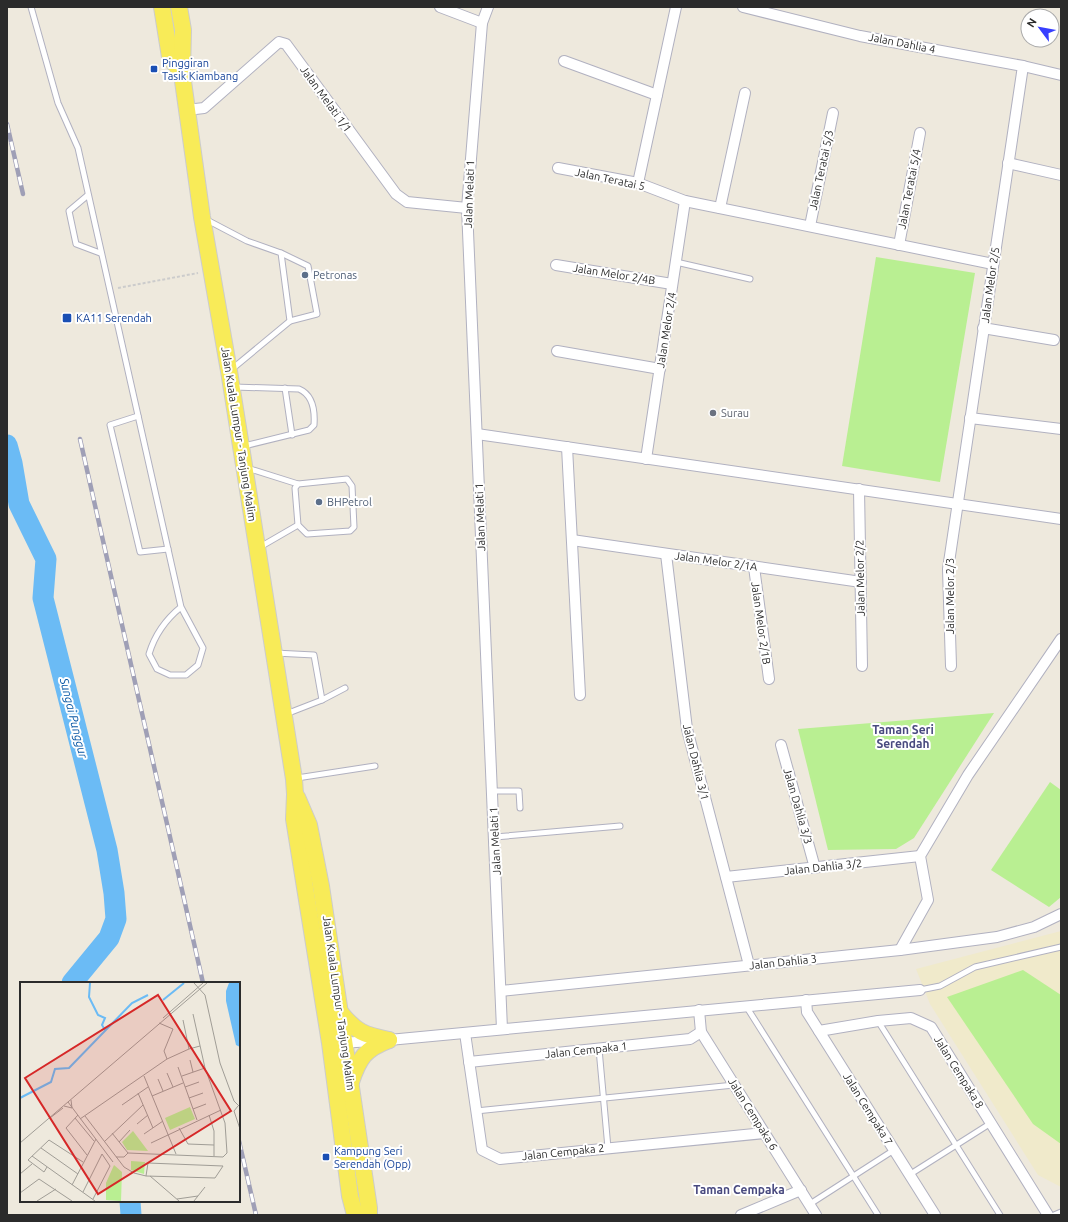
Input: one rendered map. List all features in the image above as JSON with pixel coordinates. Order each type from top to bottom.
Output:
[{"type":"main road","name":"Jalan Kuala Lumpur - Tanjung Malim","points":[[162,7],[170,56],[182,74]]},
{"type":"main road","name":"Jalan Kuala Lumpur - Tanjung Malim","points":[[179,7],[183,30],[182,74],[202,217],[213,270],[284,715],[294,787],[294,819],[337,1043],[350,1196],[355,1215]]},
{"type":"main road","name":"Jalan Kuala Lumpur - Tanjung Malim","points":[[294,787],[311,832],[321,886],[340,1012],[337,1043],[351,1083],[369,1215]]},
{"type":"main road","points":[[340,1012],[352,1027],[362,1034],[389,1040]]},
{"type":"main road","points":[[351,1083],[357,1064],[364,1054],[375,1045],[389,1040]]},
{"type":"street","points":[[440,7],[482,23]]},
{"type":"street","name":"Jalan Melati 1","points":[[488,7],[482,23],[466,208],[495,837],[502,1029]]},
{"type":"street","points":[[638,183],[676,7]]},
{"type":"street","name":"Jalan Dahlia 4","points":[[743,7],[860,36],[1023,66],[1061,75]]},
{"type":"street","name":"Jalan Melati 1/1","points":[[187,110],[204,108],[279,42],[286,44],[396,194],[407,202],[466,208]]},
{"type":"street","points":[[564,61],[657,95]]},
{"type":"street","name":"Jalan Melor 2/5","points":[[957,504],[1023,66]]},
{"type":"street","points":[[720,208],[745,93]]},
{"type":"street","name":"Jalan Teratai 5/3","points":[[810,226],[833,114]]},
{"type":"street","name":"Jalan Teratai 5/4","points":[[899,245],[920,133]]},
{"type":"street","points":[[1008,163],[1061,175]]},
{"type":"street","name":"Jalan Teratai 5","points":[[558,168],[638,183],[685,201],[993,264]]},
{"type":"street","name":"Jalan Melor 2/4","points":[[646,459],[685,201]]},
{"type":"street","name":"Jalan Melor 2/4B","points":[[556,265],[672,284]]},
{"type":"street","points":[[983,328],[1054,340]]},
{"type":"street","points":[[557,351],[660,369]]},
{"type":"street","points":[[970,418],[1061,429]]},
{"type":"street","points":[[477,434],[1061,519]]},
{"type":"street","points":[[567,447],[580,695]]},
{"type":"street","name":"Jalan Melor 2/2","points":[[859,490],[862,666]]},
{"type":"street","name":"Jalan Melor 2/3","points":[[951,666],[948,569],[957,504]]},
{"type":"street","name":"Jalan Melor 2/1A","points":[[572,540],[861,582]]},
{"type":"street","name":"Jalan Dahlia 3/1","points":[[666,554],[687,729],[749,965]]},
{"type":"street","name":"Jalan Melor 2/1B","points":[[754,566],[769,679]]},
{"type":"street","points":[[900,950],[928,900],[920,856],[968,775],[1061,638]]},
{"type":"street","name":"Jalan Dahlia 3/3","points":[[781,745],[815,868]]},
{"type":"street","name":"Jalan Dahlia 3/2","points":[[726,877],[920,856]]},
{"type":"street","name":"Jalan Dahlia 3","points":[[501,991],[900,950],[997,937],[1034,927],[1061,914]]},
{"type":"street","points":[[337,1043],[389,1040],[920,990]]},
{"type":"street","name":"Jalan Cempaka 7","points":[[806,1000],[807,1012],[935,1215]]},
{"type":"street","name":"Jalan Cempaka 6","points":[[699,1010],[701,1032],[816,1215]]},
{"type":"street","name":"Jalan Cempaka 8","points":[[819,1031],[878,1021],[911,1018],[931,1028],[1048,1215]]},
{"type":"street","name":"Jalan Cempaka 1","points":[[469,1062],[690,1039],[701,1032]]},
{"type":"street","name":"Jalan Cempaka 2","points":[[465,1033],[482,1150],[500,1159],[765,1133]]},
{"type":"street","points":[[741,1215],[801,1190]]},
{"type":"lane","points":[[31,7],[58,103],[78,148],[100,253],[182,607],[202,648],[198,665],[186,675],[170,676],[157,669],[149,654],[154,638],[172,615],[182,607]]},
{"type":"lane","points":[[88,195],[69,211],[76,244],[100,253]]},
{"type":"lane","points":[[202,217],[247,241],[281,253],[308,266],[317,314],[290,321],[229,371]]},
{"type":"lane","points":[[281,253],[290,321]]},
{"type":"lane","points":[[676,262],[750,280]]},
{"type":"lane","points":[[232,387],[299,389],[307,392],[310,398],[314,417],[314,425],[309,430],[241,447]]},
{"type":"lane","points":[[284,388],[292,435]]},
{"type":"lane","points":[[138,416],[110,425],[140,552],[168,549]]},
{"type":"lane","points":[[244,467],[298,484],[348,478],[352,486],[354,527],[350,531],[307,534],[298,525],[295,488],[298,484]]},
{"type":"lane","points":[[257,548],[298,525]]},
{"type":"lane","points":[[274,653],[314,655],[322,700]]},
{"type":"lane","points":[[284,715],[322,700],[345,688]]},
{"type":"lane","points":[[294,787],[375,766]]},
{"type":"lane","points":[[492,791],[519,791],[520,808]]},
{"type":"lane","points":[[495,837],[620,826]]},
{"type":"lane","points":[[920,990],[940,986],[975,967],[1061,947]]},
{"type":"lane","points":[[746,1006],[878,1215]]},
{"type":"lane","points":[[878,1021],[1000,1215]]},
{"type":"lane","points":[[599,1049],[608,1148]]},
{"type":"lane","points":[[476,1111],[734,1085]]},
{"type":"lane","points":[[910,1175],[990,1123]]},
{"type":"lane","points":[[810,1204],[894,1150]]},
{"type":"lane","points":[[1054,1215],[1061,1212]]},
{"type":"path","points":[[109,290],[213,270]]},
{"type":"shaded area","points":[[1061,931],[1061,1187],[1038,1175],[930,1004],[916,969]]},
{"type":"green space","points":[[876,257],[975,273],[940,482],[842,466]]},
{"type":"green space","points":[[994,713],[914,838],[896,849],[828,850],[798,729]]},
{"type":"green space","points":[[1050,782],[1061,790],[1061,897],[1049,907],[991,870]]},
{"type":"green space","points":[[1023,970],[1061,995],[1061,1144],[1033,1124],[947,997]]},
{"type":"waterway","name":"Sungai Punggur","points":[[7,445],[12,463],[19,504],[46,559],[43,598],[107,850],[114,893],[116,919],[109,938],[73,982]]},
{"type":"waterway","name":"Sungai Punggur","points":[[130,1202],[131,1215]]},
{"type":"railway","points":[[7,124],[23,194]]},
{"type":"railway","points":[[80,439],[203,982]]},
{"type":"railway","points":[[240,1145],[256,1215]]},
{"type":"place","name":"Pinggiran Tasik Kiambang","points":[[154,69]]},
{"type":"place","name":"Petronas","points":[[305,275]]},
{"type":"place","name":"KA11 Serendah","points":[[67,318]]},
{"type":"place","name":"Surau","points":[[713,413]]},
{"type":"place","name":"BHPetrol","points":[[319,502]]},
{"type":"place","name":"Kampung Seri Serendah (Opp)","points":[[326,1157]]},
{"type":"district","name":"Taman Seri Serendah","points":[[903,736]]},
{"type":"district","name":"Taman Cempaka","points":[[739,1189]]}]
